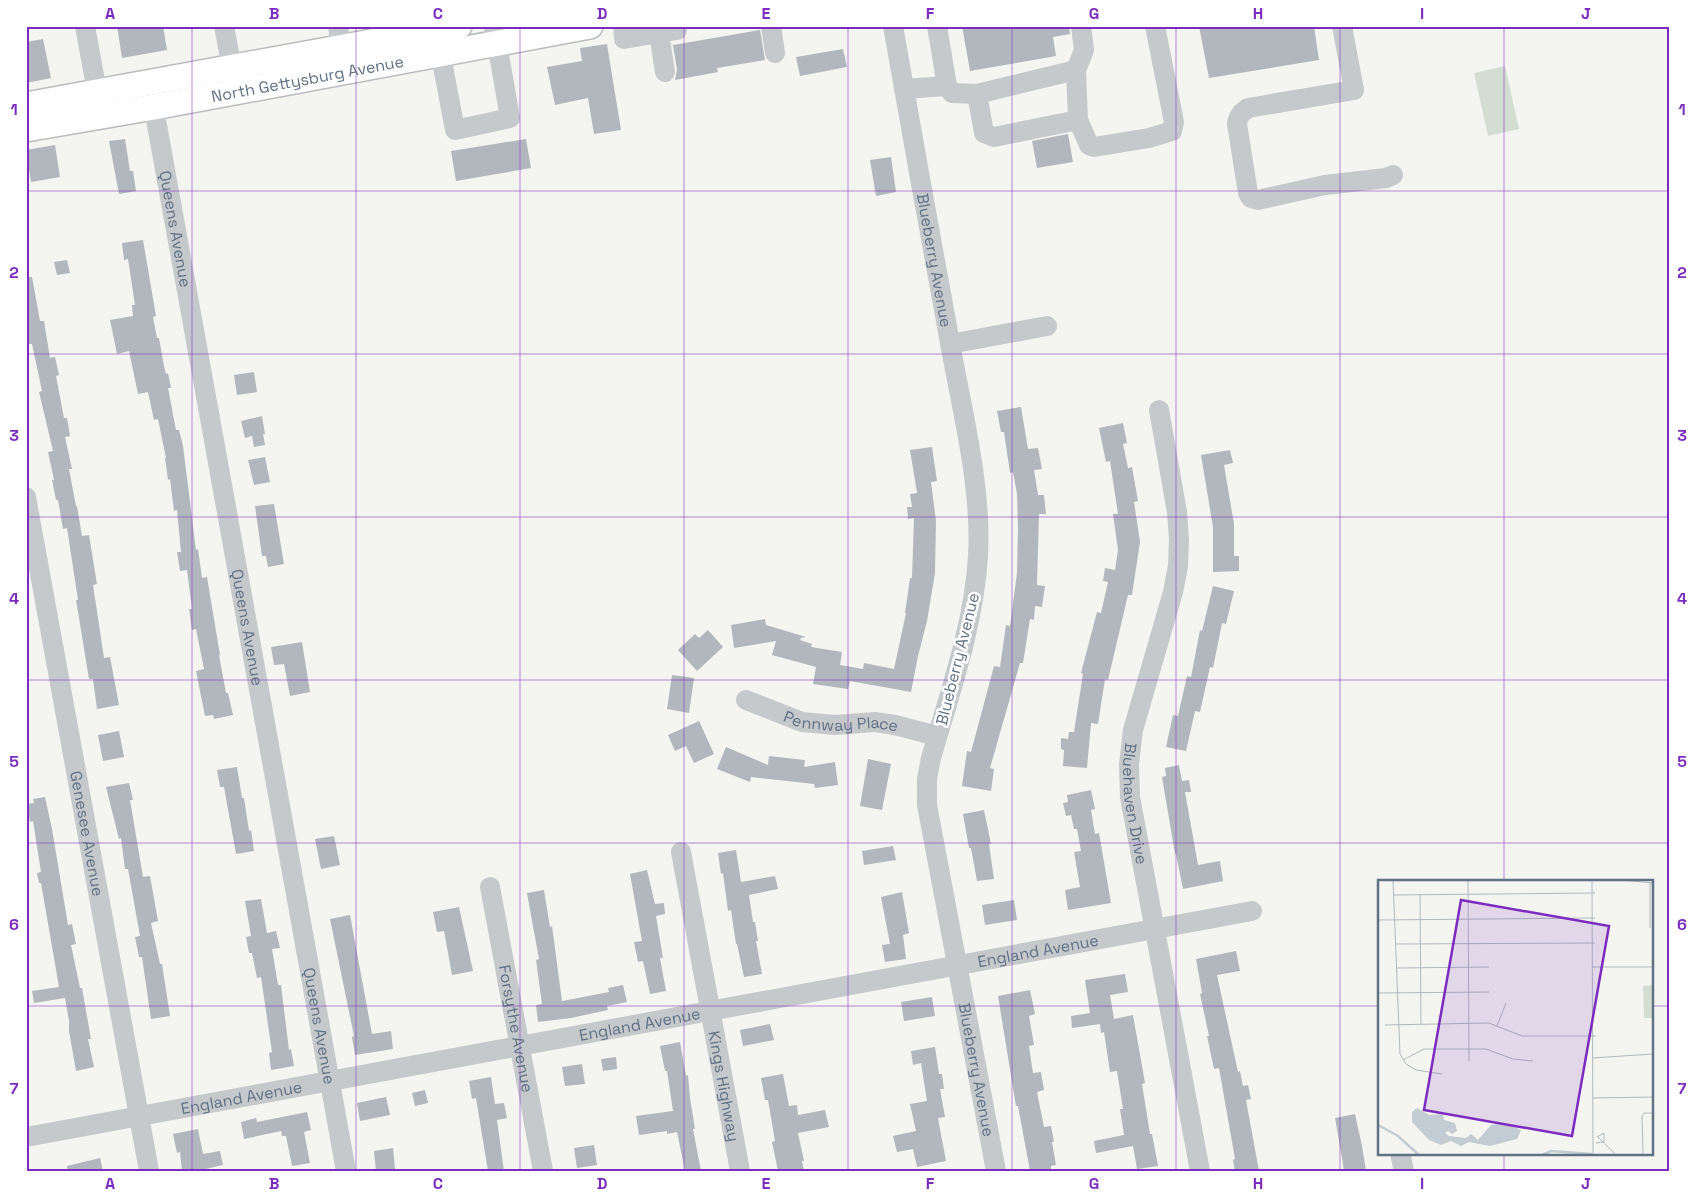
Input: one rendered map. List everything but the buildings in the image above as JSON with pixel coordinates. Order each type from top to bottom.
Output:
[{"type":"main road","name":"North Gettysburg Avenue","points":[[26,129],[154,107],[383,34],[485,36],[590,26]]},
{"type":"main road","name":"North Gettysburg Avenue","points":[[26,105],[341,48],[436,34]]},
{"type":"street","points":[[85,26],[97,92]]},
{"type":"street","points":[[224,26],[232,68]]},
{"type":"street","points":[[622,26],[624,39],[668,30],[665,72]]},
{"type":"street","points":[[771,26],[775,53]]},
{"type":"street","name":"Blueberry Avenue","points":[[893,26],[976,497],[978,556],[974,593],[968,626],[931,758],[927,779],[927,805],[996,1171]]},
{"type":"street","points":[[937,26],[947,86],[952,93],[977,94],[1076,70]]},
{"type":"street","points":[[1082,26],[1084,50],[1076,70],[1078,120],[1089,145],[1094,147],[1150,138],[1172,131],[1174,122],[1155,26]]},
{"type":"street","points":[[1342,26],[1354,90],[1248,108],[1238,118],[1237,124],[1248,193],[1251,198],[1258,200],[1325,184],[1386,178],[1393,174]]},
{"type":"street","points":[[436,34],[455,130],[510,118],[485,36]]},
{"type":"street","name":"Queens Avenue","points":[[148,83],[154,107],[346,1171]]},
{"type":"street","points":[[904,89],[947,86]]},
{"type":"street","points":[[977,94],[984,133],[994,136],[1078,120]]},
{"type":"street","points":[[950,344],[1047,326]]},
{"type":"street","name":"Bluehaven Drive","points":[[1159,410],[1177,512],[1178,566],[1173,592],[1133,730],[1129,764],[1130,797],[1200,1171]]},
{"type":"street","name":"Genesee Avenue","points":[[26,497],[149,1171]]},
{"type":"street","name":"Pennway Place","points":[[746,700],[802,722],[835,724],[875,722],[937,736]]},
{"type":"street","name":"Kings Highway","points":[[681,852],[740,1171]]},
{"type":"street","name":"Forsythe Avenue","points":[[490,887],[543,1171]]},
{"type":"street","name":"England Avenue","points":[[26,1137],[1252,912]]},
{"type":"street","points":[[1400,1154],[1404,1171]]},
{"type":"shaded area","points":[[1505,66],[1519,129],[1488,136],[1474,73]]}]
